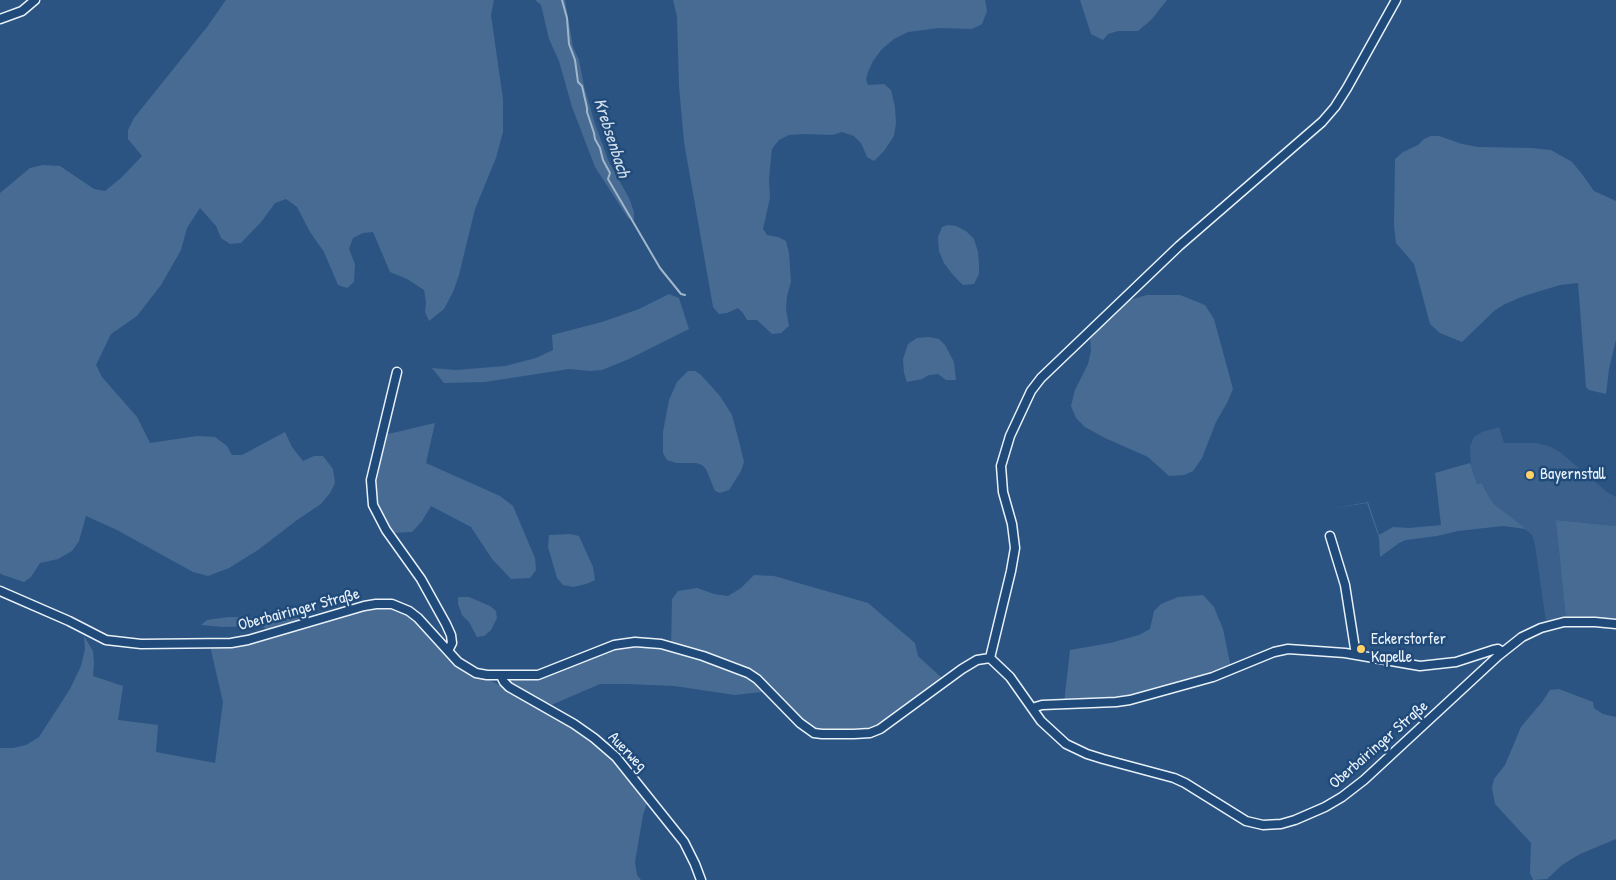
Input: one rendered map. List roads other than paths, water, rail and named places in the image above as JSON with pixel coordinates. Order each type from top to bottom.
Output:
[{"type":"street","points":[[0,20],[22,10],[35,0]]},
{"type":"street","points":[[990,658],[1010,579],[1015,548],[1012,524],[1003,492],[1001,466],[1010,436],[1031,391],[1041,378],[1179,246],[1322,122],[1335,107],[1396,0]]},
{"type":"street","points":[[397,372],[375,457],[371,480],[372,499],[378,517],[421,579],[446,624],[452,643],[448,651]]},
{"type":"street","points":[[1330,536],[1345,585],[1356,655]]},
{"type":"street","name":"Oberbairinger Straße","points":[[0,591],[69,620],[106,640],[141,644],[231,643],[248,640],[364,606],[392,604],[409,611],[418,618],[466,668],[487,675],[538,675],[614,645],[626,642],[661,644],[703,656],[748,673],[762,683],[800,723],[814,732],[854,734],[880,730],[962,669],[977,660],[990,658],[1010,677],[1041,721],[1057,737],[1075,749],[1103,759],[1174,778],[1196,788],[1246,821],[1263,826],[1295,820],[1342,797],[1357,786],[1502,652],[1522,637],[1551,624],[1579,622],[1616,624]]},
{"type":"street","points":[[1032,708],[1042,705],[1106,703],[1130,700],[1213,677],[1274,652],[1288,649],[1356,655],[1420,666],[1456,662],[1498,649],[1502,652]]},
{"type":"street","name":"Auerweg","points":[[501,676],[510,687],[594,738],[616,757],[684,842],[701,880]]},
{"type":"waterway","name":"Krebsenbach","points":[[562,0],[567,18],[569,44],[575,60],[578,82],[582,86],[595,139],[610,173],[608,179],[660,268],[681,294],[685,295]]},
{"type":"place","name":"Bayernstall","points":[[1530,475]]},
{"type":"place","name":"Eckerstorfer Kapelle","points":[[1361,649]]}]
